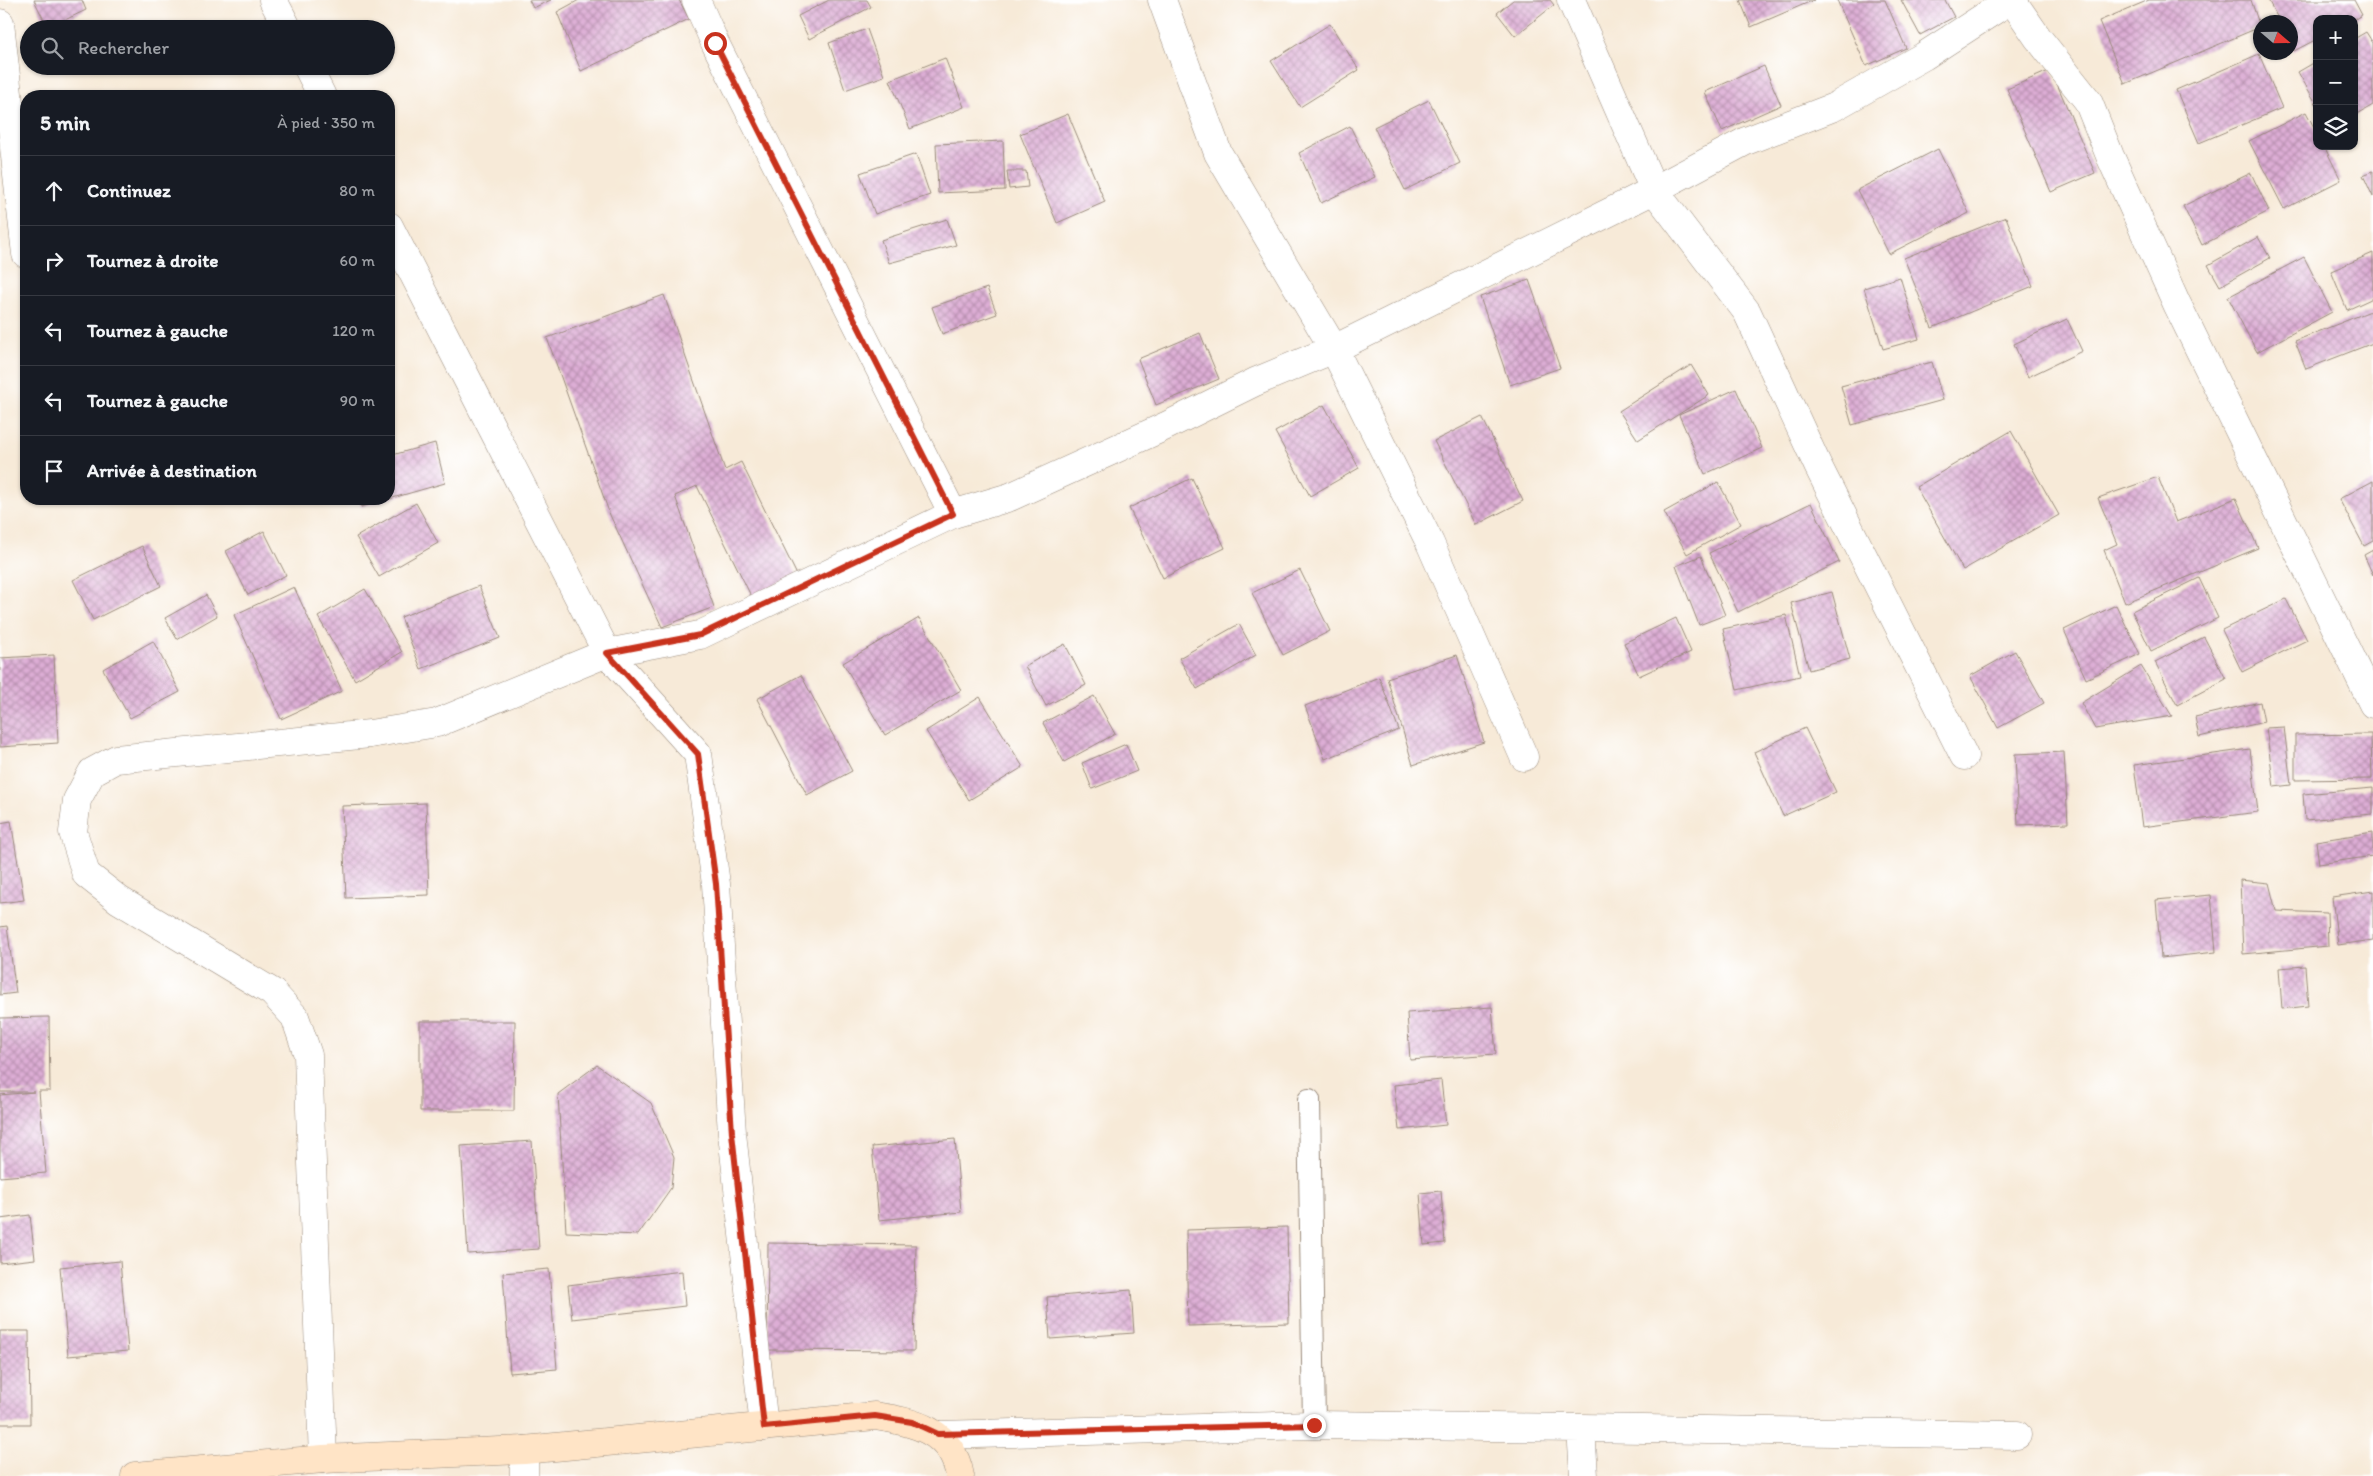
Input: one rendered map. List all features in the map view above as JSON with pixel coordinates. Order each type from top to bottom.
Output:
[{"type":"main road","points":[[135,1476],[323,1459],[524,1463],[764,1427],[875,1416],[912,1422],[938,1434],[958,1463],[960,1476]]},
{"type":"street","points":[[273,0],[283,20]]},
{"type":"street","points":[[696,0],[720,52],[953,514]]},
{"type":"street","points":[[1162,0],[1218,153],[1334,349],[1430,543],[1524,757]]},
{"type":"street","points":[[1571,0],[1654,190],[1747,312],[1818,466],[1964,756]]},
{"type":"street","points":[[323,1459],[308,1055],[295,1018],[272,992],[119,900],[86,874],[73,832],[78,800],[92,772],[116,758],[370,734],[437,723],[607,653],[700,635],[953,514],[1010,497],[1166,426],[1255,382],[1334,349],[1654,190],[1746,141],[1834,107],[1924,56],[2011,0],[2038,38],[2088,101],[2110,156],[2177,304],[2373,704]]},
{"type":"street","points":[[0,23],[20,201]]},
{"type":"street","points":[[312,75],[319,90]]},
{"type":"street","points":[[395,238],[607,653],[698,754],[716,884],[732,1133],[764,1427]]},
{"type":"street","points":[[938,1434],[1314,1425],[2017,1435]]},
{"type":"street","points":[[1581,1428],[1584,1476]]},
{"type":"lane","points":[[1309,1100],[1314,1425]]},
{"type":"building","points":[[34,0],[82,0],[86,10],[65,20],[44,20]]},
{"type":"building","points":[[529,0],[551,0],[533,8]]},
{"type":"building","points":[[579,0],[679,0],[689,19],[581,71],[557,12]]},
{"type":"building","points":[[829,0],[867,0],[871,7],[809,39],[798,16]]},
{"type":"building","points":[[1513,0],[1550,0],[1554,5],[1515,36],[1497,13]]},
{"type":"building","points":[[1740,0],[1814,0],[1751,27]]},
{"type":"building","points":[[1837,0],[1885,0],[1906,48],[1866,66]]},
{"type":"building","points":[[1901,0],[1945,0],[1954,17],[1920,35]]},
{"type":"building","points":[[2149,0],[2251,0],[2256,15],[2253,15],[2253,30],[2125,84],[2099,21]]},
{"type":"building","points":[[2268,0],[2354,0],[2362,15],[2358,17],[2358,15],[2313,15],[2313,41],[2298,49],[2298,15],[2276,15]]},
{"type":"building","points":[[1330,24],[1359,70],[1300,107],[1271,61]]},
{"type":"building","points":[[867,29],[884,76],[845,90],[829,43]]},
{"type":"building","points":[[2366,32],[2373,43],[2373,105],[2358,114],[2358,60],[2358,37]]},
{"type":"building","points":[[2253,57],[2253,60],[2262,60],[2282,108],[2199,143],[2176,90]]},
{"type":"building","points":[[945,58],[964,107],[910,129],[890,80]]},
{"type":"building","points":[[2313,63],[2313,98],[2298,72]]},
{"type":"building","points":[[1764,66],[1781,105],[1722,131],[1705,92]]},
{"type":"building","points":[[2051,70],[2095,173],[2051,192],[2007,89]]},
{"type":"building","points":[[1429,100],[1460,163],[1405,190],[1374,127]]},
{"type":"building","points":[[2306,112],[2313,125],[2313,150],[2326,150],[2341,180],[2284,209],[2249,141]]},
{"type":"building","points":[[1068,114],[1105,202],[1057,223],[1020,134]]},
{"type":"building","points":[[1350,126],[1375,177],[1321,203],[1299,153]]},
{"type":"building","points":[[1003,141],[1005,190],[938,193],[936,144]]},
{"type":"building","points":[[1938,149],[1969,213],[1889,254],[1857,190]]},
{"type":"building","points":[[916,154],[930,195],[875,214],[860,173]]},
{"type":"building","points":[[1007,171],[1026,171],[1028,187],[1009,189]]},
{"type":"building","points":[[2373,171],[2373,197],[2363,175]]},
{"type":"building","points":[[2251,173],[2269,211],[2202,245],[2183,206]]},
{"type":"building","points":[[2006,217],[2033,286],[1932,328],[1904,258]]},
{"type":"building","points":[[947,219],[956,245],[889,263],[881,240]]},
{"type":"building","points":[[2258,237],[2270,258],[2220,286],[2208,265]]},
{"type":"building","points":[[2373,253],[2373,298],[2347,310],[2331,271]]},
{"type":"building","points":[[2304,257],[2332,312],[2257,352],[2228,297]]},
{"type":"building","points":[[1900,277],[1919,339],[1883,349],[1864,288]]},
{"type":"building","points":[[1529,280],[1560,368],[1510,385],[1480,297]]},
{"type":"building","points":[[987,288],[997,314],[942,334],[932,307]]},
{"type":"building","points":[[664,295],[725,470],[741,462],[797,575],[752,598],[697,486],[675,496],[714,607],[662,627],[610,515],[547,338]]},
{"type":"building","points":[[2373,310],[2373,343],[2306,369],[2295,341]]},
{"type":"building","points":[[2067,319],[2082,351],[2028,377],[2014,344]]},
{"type":"building","points":[[1200,333],[1219,379],[1156,405],[1138,359]]},
{"type":"building","points":[[1932,362],[1943,400],[1852,425],[1841,386]]},
{"type":"building","points":[[1691,365],[1709,395],[1638,440],[1619,411]]},
{"type":"building","points":[[1736,389],[1762,448],[1705,474],[1679,415]]},
{"type":"building","points":[[1324,405],[1359,468],[1310,496],[1275,432]]},
{"type":"building","points":[[1482,417],[1523,501],[1476,525],[1434,441]]},
{"type":"building","points":[[2011,431],[2059,515],[1963,570],[1916,487]]},
{"type":"building","points":[[435,443],[445,483],[395,497],[395,454]]},
{"type":"building","points":[[2158,477],[2176,522],[2236,498],[2258,548],[2125,603],[2104,550],[2117,544],[2098,498]]},
{"type":"building","points":[[1192,478],[1225,548],[1163,578],[1129,508]]},
{"type":"building","points":[[2373,481],[2373,541],[2364,546],[2339,499]]},
{"type":"building","points":[[1718,482],[1741,524],[1687,554],[1664,512]]},
{"type":"building","points":[[416,503],[438,543],[379,577],[356,537]]},
{"type":"building","points":[[1811,503],[1839,562],[1738,612],[1709,553]]},
{"type":"building","points":[[264,531],[286,575],[248,595],[226,551]]},
{"type":"building","points":[[142,546],[161,586],[93,620],[73,580]]},
{"type":"building","points":[[2373,550],[2373,575],[2364,555]]},
{"type":"building","points":[[1701,556],[1725,615],[1699,625],[1676,566]]},
{"type":"building","points":[[1300,570],[1330,631],[1283,655],[1252,593]]},
{"type":"building","points":[[2199,578],[2218,618],[2151,651],[2132,611]]},
{"type":"building","points":[[479,586],[500,638],[421,669],[401,617]]},
{"type":"building","points":[[294,587],[342,691],[281,719],[234,615]]},
{"type":"building","points":[[365,589],[402,652],[355,680],[318,617]]},
{"type":"building","points":[[1832,592],[1850,659],[1809,670],[1791,603]]},
{"type":"building","points":[[206,595],[217,616],[177,639],[165,618]]},
{"type":"building","points":[[2286,599],[2307,640],[2242,672],[2222,630]]},
{"type":"building","points":[[2116,605],[2140,654],[2086,679],[2064,630]]},
{"type":"building","points":[[1786,615],[1800,676],[1737,690],[1723,629]]},
{"type":"building","points":[[919,618],[961,690],[885,735],[843,663]]},
{"type":"building","points":[[1676,618],[1691,652],[1639,676],[1624,643]]},
{"type":"building","points":[[1239,624],[1256,655],[1197,689],[1179,658]]},
{"type":"building","points":[[2204,637],[2226,679],[2177,705],[2155,662]]},
{"type":"building","points":[[153,641],[180,692],[130,718],[103,669]]},
{"type":"building","points":[[1065,644],[1086,685],[1046,706],[1025,666]]},
{"type":"building","points":[[2015,651],[2044,703],[1998,728],[1970,676]]},
{"type":"building","points":[[54,655],[58,743],[0,747],[0,658]]},
{"type":"building","points":[[1457,655],[1484,742],[1413,765],[1387,678]]},
{"type":"building","points":[[2141,666],[2172,716],[2095,729],[2081,703]]},
{"type":"building","points":[[801,675],[852,771],[807,795],[757,699]]},
{"type":"building","points":[[1379,677],[1399,730],[1325,759],[1305,706]]},
{"type":"building","points":[[1094,696],[1115,734],[1064,762],[1043,723]]},
{"type":"building","points":[[980,697],[1023,767],[969,800],[926,731]]},
{"type":"building","points":[[2260,702],[2264,722],[2199,737],[2195,717]]},
{"type":"building","points":[[2284,727],[2291,785],[2274,787],[2266,728]]},
{"type":"building","points":[[1805,728],[1836,792],[1783,816],[1754,752]]},
{"type":"building","points":[[2371,734],[2372,779],[2295,780],[2295,735]]},
{"type":"building","points":[[1126,744],[1137,771],[1092,789],[1082,763]]},
{"type":"building","points":[[2250,749],[2258,812],[2142,827],[2134,765]]},
{"type":"building","points":[[2064,752],[2068,823],[2018,825],[2015,754]]},
{"type":"building","points":[[2373,788],[2373,814],[2305,820],[2303,794]]},
{"type":"building","points":[[426,803],[429,895],[346,898],[342,806]]},
{"type":"building","points":[[11,821],[24,900],[0,903],[0,823]]},
{"type":"building","points":[[2373,832],[2373,856],[2319,864],[2316,841]]},
{"type":"building","points":[[2240,880],[2269,883],[2276,911],[2327,913],[2328,946],[2243,954]]},
{"type":"building","points":[[2373,891],[2373,940],[2338,945],[2332,897]]},
{"type":"building","points":[[2211,895],[2216,952],[2161,958],[2156,900]]},
{"type":"building","points":[[7,926],[16,993],[0,995],[0,927]]},
{"type":"building","points":[[2305,966],[2308,1006],[2282,1009],[2279,968]]},
{"type":"building","points":[[1492,1007],[1496,1054],[1410,1060],[1407,1013]]},
{"type":"building","points":[[49,1017],[50,1091],[39,1091],[46,1173],[0,1177],[0,1095],[34,1092],[0,1092],[0,1018]]},
{"type":"building","points":[[420,1021],[515,1021],[514,1111],[420,1111]]},
{"type":"building","points":[[597,1065],[651,1103],[674,1157],[671,1188],[638,1235],[566,1232],[558,1094]]},
{"type":"building","points":[[1441,1080],[1446,1125],[1399,1130],[1394,1085]]},
{"type":"building","points":[[955,1139],[961,1212],[879,1220],[872,1147]]},
{"type":"building","points":[[532,1141],[539,1249],[468,1254],[461,1146]]},
{"type":"building","points":[[1441,1191],[1445,1243],[1424,1245],[1420,1193]]},
{"type":"building","points":[[30,1215],[35,1259],[0,1263],[0,1219]]},
{"type":"building","points":[[1287,1227],[1289,1323],[1188,1326],[1186,1230]]},
{"type":"building","points":[[768,1243],[916,1245],[914,1351],[767,1350]]},
{"type":"building","points":[[120,1261],[128,1351],[68,1356],[60,1267]]},
{"type":"building","points":[[549,1269],[557,1369],[510,1373],[503,1273]]},
{"type":"building","points":[[682,1271],[685,1306],[572,1319],[568,1285]]},
{"type":"building","points":[[1131,1290],[1134,1333],[1050,1339],[1047,1297]]},
{"type":"building","points":[[0,1331],[29,1331],[30,1424],[0,1424]]},
{"type":"route","points":[[715,43],[953,514],[700,635],[607,653],[698,754],[716,884],[732,1133],[764,1427],[875,1416],[912,1422],[938,1434],[1314,1425]]}]
